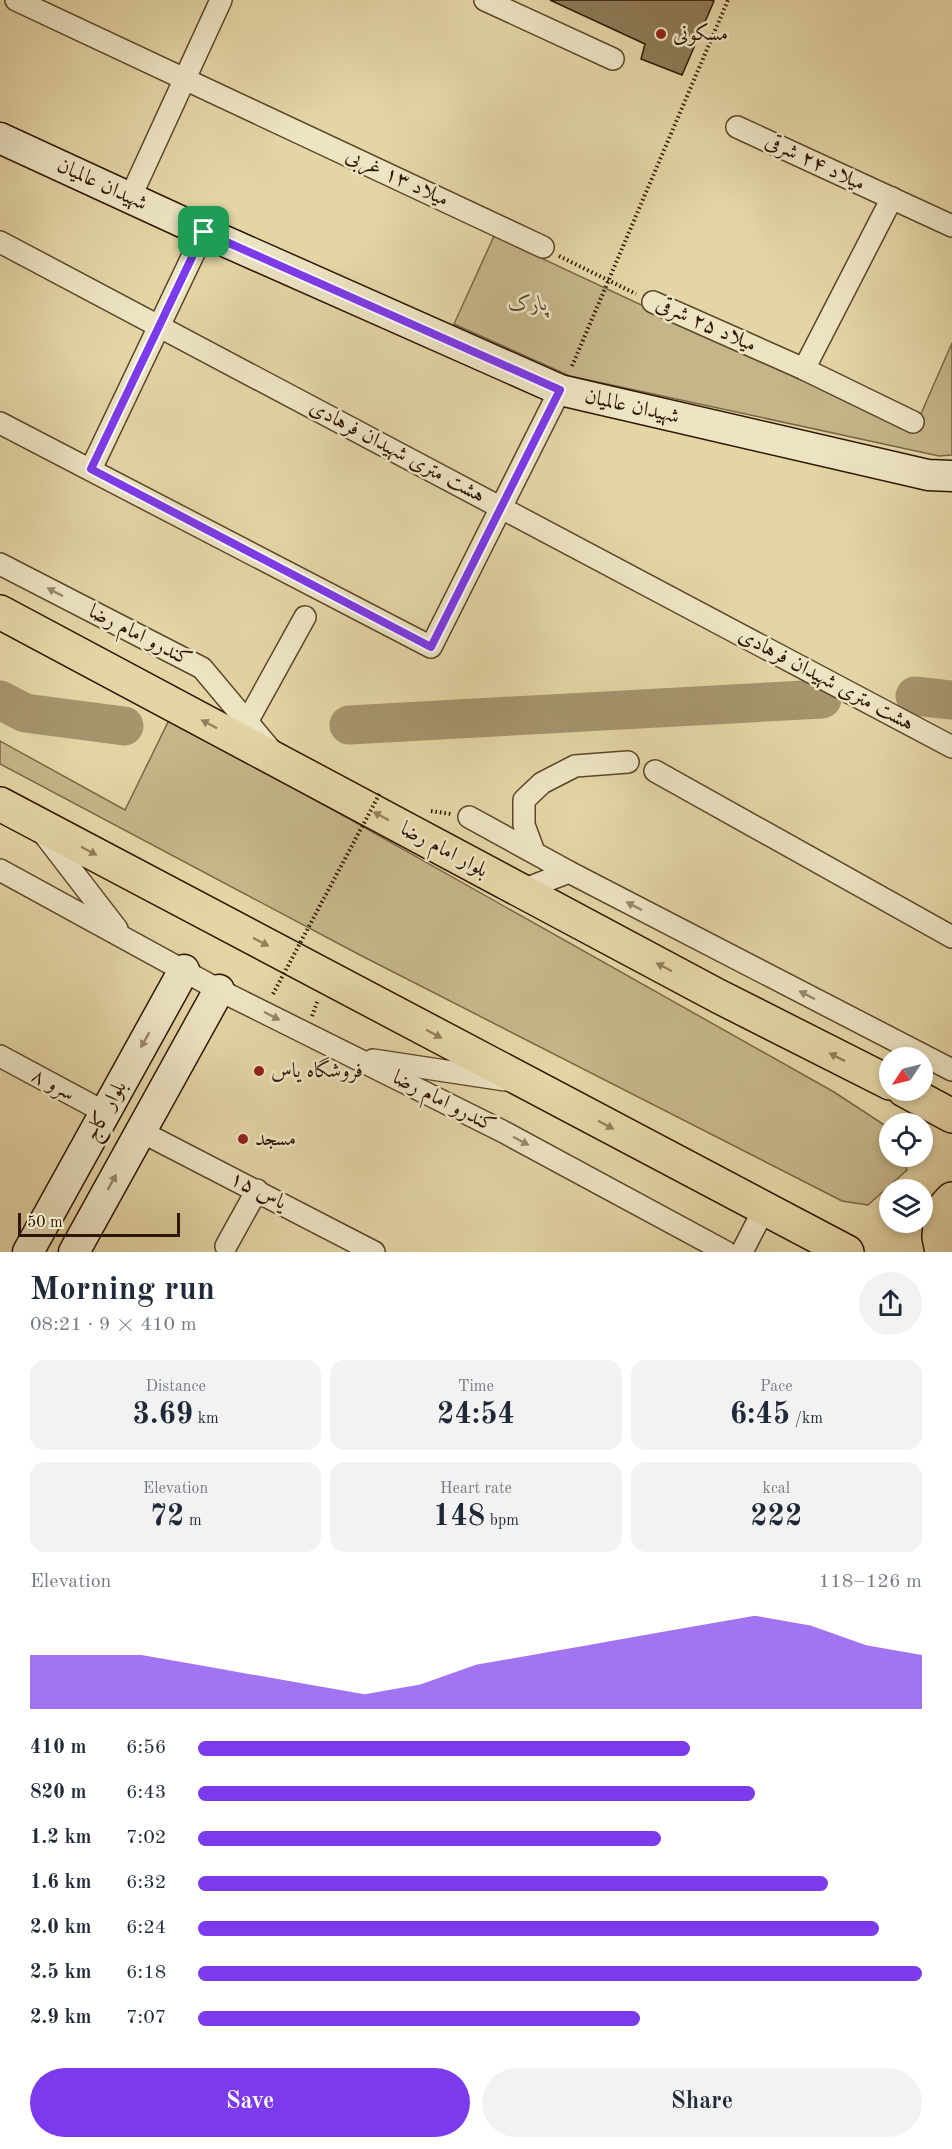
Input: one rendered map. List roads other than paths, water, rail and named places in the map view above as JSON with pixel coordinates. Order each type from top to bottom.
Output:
[{"type":"main road","name":"بلوار امام رضا","points":[[0,612],[520,891],[879,1077]]},
{"type":"main road","points":[[0,804],[847,1252]]},
{"type":"main road","points":[[924,1101],[952,1116]]},
{"type":"main road","points":[[942,1252],[939,1237],[940,1211],[952,1199]]},
{"type":"street","name":"میلاد ۱۳ غربی","points":[[16,0],[543,247]]},
{"type":"street","points":[[130,198],[221,0]]},
{"type":"street","points":[[485,0],[613,59]]},
{"type":"street","name":"میلاد ۲۴ شرقی","points":[[737,127],[952,226]]},
{"type":"street","name":"شهیدان عالمیان","points":[[0,138],[204,232],[566,379],[944,480]]},
{"type":"street","points":[[804,369],[892,198]]},
{"type":"street","points":[[91,469],[204,232]]},
{"type":"street","name":"هشت متری شهیدان فرهادی","points":[[0,242],[952,747]]},
{"type":"street","name":"میلاد ۲۵ شرقی","points":[[653,302],[804,369],[913,422]]},
{"type":"street","points":[[0,423],[431,647],[566,379]]},
{"type":"street","name":"کندرو امام رضا","points":[[0,564],[202,668],[282,763]]},
{"type":"street","points":[[248,722],[305,617]]},
{"type":"street","points":[[534,852],[524,825],[524,800],[542,783],[575,766],[628,762]]},
{"type":"street","points":[[655,771],[951,934]]},
{"type":"street","points":[[470,817],[569,872],[952,1070]]},
{"type":"street","points":[[35,823],[123,937]]},
{"type":"street","name":"کندرو امام رضا","points":[[0,870],[219,990],[502,1131],[726,1252]]},
{"type":"street","points":[[520,891],[569,872]]},
{"type":"street","name":"بلوار کاج","points":[[28,1252],[184,970]]},
{"type":"street","name":"بلوار کاج","points":[[74,1252],[219,990]]},
{"type":"street","points":[[167,1000],[182,998],[189,1001],[198,1010],[201,1022]]},
{"type":"street","name":"سرو ۸","points":[[0,1056],[106,1113]]},
{"type":"street","points":[[354,1057],[527,1083]]},
{"type":"street","name":"یاس ۱۵","points":[[140,1131],[257,1190],[353,1247],[374,1252]]},
{"type":"street","points":[[226,1246],[257,1190]]},
{"type":"street","points":[[742,1252],[764,1209]]},
{"type":"waterway","points":[[915,696],[952,700]]},
{"type":"waterway","points":[[349,725],[822,699]]},
{"type":"waterway","points":[[0,700],[25,713],[124,726]]},
{"type":"place","name":"مسکونی","points":[[661,34]]},
{"type":"place","name":"فروشگاه یاس","points":[[259,1071]]},
{"type":"place","name":"مسجد","points":[[243,1139]]},
{"type":"park label","name":"پارک","points":[[528,304]]}]
